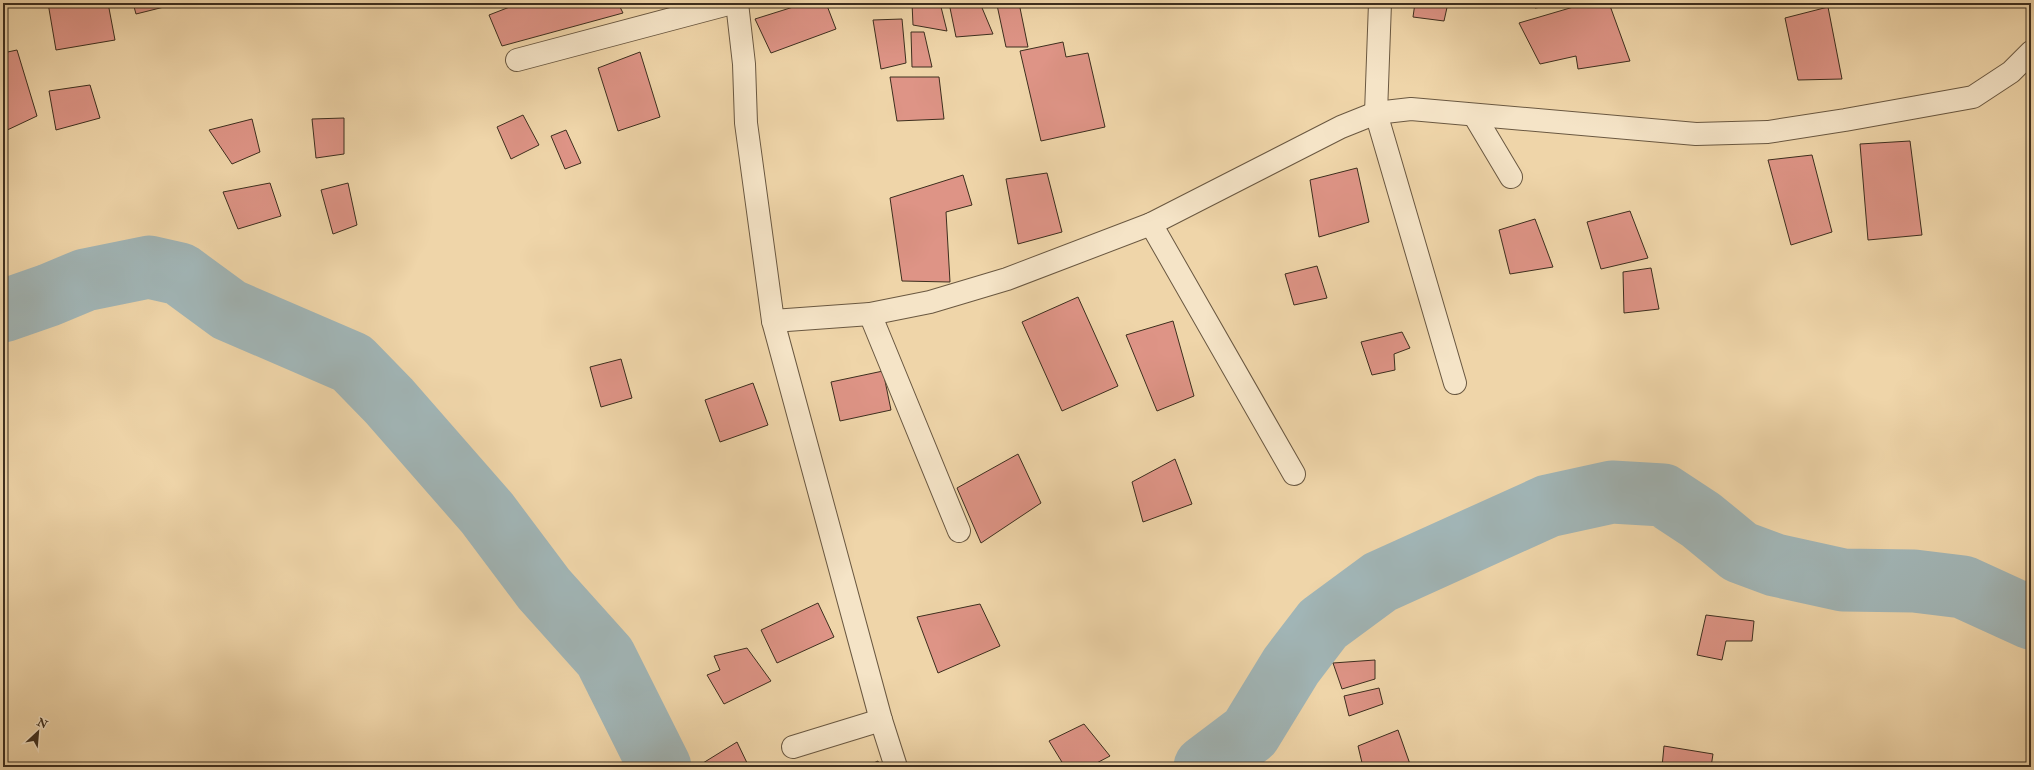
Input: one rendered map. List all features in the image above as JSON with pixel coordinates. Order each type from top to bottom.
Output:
[{"type":"street","points":[[517,60],[732,3]]},
{"type":"street","points":[[737,3],[744,64],[746,124],[773,321],[881,720],[896,767]]},
{"type":"street","points":[[1380,3],[1376,113],[1455,383]]},
{"type":"street","points":[[773,321],[870,314],[930,302],[1007,279],[1150,224],[1341,126],[1376,113],[1411,109],[1696,134],[1768,132],[1973,97],[2011,72],[2031,52]]},
{"type":"street","points":[[1474,115],[1511,177]]},
{"type":"street","points":[[1150,224],[1294,474]]},
{"type":"street","points":[[870,314],[959,531]]},
{"type":"street","points":[[793,747],[881,720]]},
{"type":"building","points":[[48,3],[108,3],[115,40],[56,50]]},
{"type":"building","points":[[133,3],[180,3],[136,14]]},
{"type":"building","points":[[520,3],[618,3],[623,13],[502,46],[489,15]]},
{"type":"building","points":[[806,3],[826,3],[836,29],[771,53],[755,19]]},
{"type":"building","points":[[912,3],[940,3],[947,31],[913,25]]},
{"type":"building","points":[[949,3],[980,3],[993,34],[956,37]]},
{"type":"building","points":[[1019,3],[1028,47],[1006,47],[997,5]]},
{"type":"building","points":[[1415,3],[1448,3],[1444,21],[1413,17]]},
{"type":"building","points":[[1534,3],[1568,3],[1535,8]]},
{"type":"building","points":[[1587,3],[1609,3],[1630,61],[1578,69],[1576,56],[1540,64],[1519,23]]},
{"type":"building","points":[[1828,7],[1842,79],[1798,80],[1785,18]]},
{"type":"building","points":[[902,19],[906,63],[881,69],[873,20]]},
{"type":"building","points":[[911,32],[924,32],[932,67],[912,67]]},
{"type":"building","points":[[1063,42],[1066,57],[1088,53],[1105,127],[1041,141],[1020,51]]},
{"type":"building","points":[[17,50],[37,116],[3,132],[3,53]]},
{"type":"building","points":[[640,52],[660,117],[618,131],[598,68]]},
{"type":"building","points":[[890,77],[939,77],[944,119],[897,121]]},
{"type":"building","points":[[90,85],[100,118],[56,130],[49,91]]},
{"type":"building","points":[[523,115],[539,145],[511,159],[497,127]]},
{"type":"building","points":[[344,118],[344,154],[316,158],[312,119]]},
{"type":"building","points":[[252,119],[260,152],[232,164],[209,130]]},
{"type":"building","points":[[566,130],[581,163],[565,169],[551,136]]},
{"type":"building","points":[[1910,141],[1922,235],[1868,240],[1860,144]]},
{"type":"building","points":[[1812,155],[1832,232],[1791,245],[1768,160]]},
{"type":"building","points":[[1357,168],[1369,222],[1319,237],[1310,180]]},
{"type":"building","points":[[1047,173],[1062,232],[1018,244],[1006,179]]},
{"type":"building","points":[[963,175],[972,205],[946,212],[950,282],[902,281],[890,198]]},
{"type":"building","points":[[270,183],[281,216],[238,229],[223,192]]},
{"type":"building","points":[[348,183],[357,225],[333,234],[321,190]]},
{"type":"building","points":[[1630,211],[1648,258],[1601,269],[1587,222]]},
{"type":"building","points":[[1535,219],[1553,267],[1510,274],[1499,230]]},
{"type":"building","points":[[1317,266],[1327,298],[1294,305],[1285,274]]},
{"type":"building","points":[[1651,268],[1659,309],[1624,313],[1623,272]]},
{"type":"building","points":[[1078,297],[1118,386],[1062,411],[1022,322]]},
{"type":"building","points":[[1173,321],[1194,396],[1157,411],[1126,335]]},
{"type":"building","points":[[1402,332],[1410,348],[1394,354],[1395,370],[1372,375],[1361,342]]},
{"type":"building","points":[[621,359],[632,398],[601,407],[590,367]]},
{"type":"building","points":[[883,371],[891,410],[840,421],[831,382]]},
{"type":"building","points":[[753,383],[768,425],[720,442],[705,400]]},
{"type":"building","points":[[1018,454],[1041,503],[981,543],[957,488]]},
{"type":"building","points":[[1175,459],[1192,504],[1143,522],[1132,482]]},
{"type":"building","points":[[818,603],[834,637],[777,663],[761,630]]},
{"type":"building","points":[[980,604],[1000,646],[938,673],[917,617]]},
{"type":"building","points":[[1706,615],[1754,621],[1752,641],[1726,641],[1722,660],[1697,655]]},
{"type":"building","points":[[747,648],[771,681],[724,704],[707,675],[720,670],[714,656]]},
{"type":"building","points":[[1375,660],[1375,679],[1342,689],[1333,663]]},
{"type":"building","points":[[1379,688],[1383,704],[1349,716],[1344,696]]},
{"type":"building","points":[[1084,724],[1110,756],[1089,767],[1065,767],[1049,741]]},
{"type":"building","points":[[1398,730],[1411,767],[1363,767],[1358,746]]},
{"type":"building","points":[[737,742],[749,767],[705,767],[703,763]]},
{"type":"building","points":[[1664,746],[1713,754],[1711,767],[1662,767]]},
{"type":"building","points":[[878,761],[880,767],[865,767]]},
{"type":"waterway","points":[[3,311],[49,295],[85,280],[149,267],[180,274],[229,310],[352,363],[389,401],[487,513],[544,589],[605,657],[660,767]]},
{"type":"waterway","points":[[1205,767],[1250,733],[1291,666],[1323,624],[1380,582],[1548,506],[1612,492],[1663,495],[1701,520],[1740,552],[1775,565],[1843,580],[1914,581],[1963,587],[2031,618]]}]
